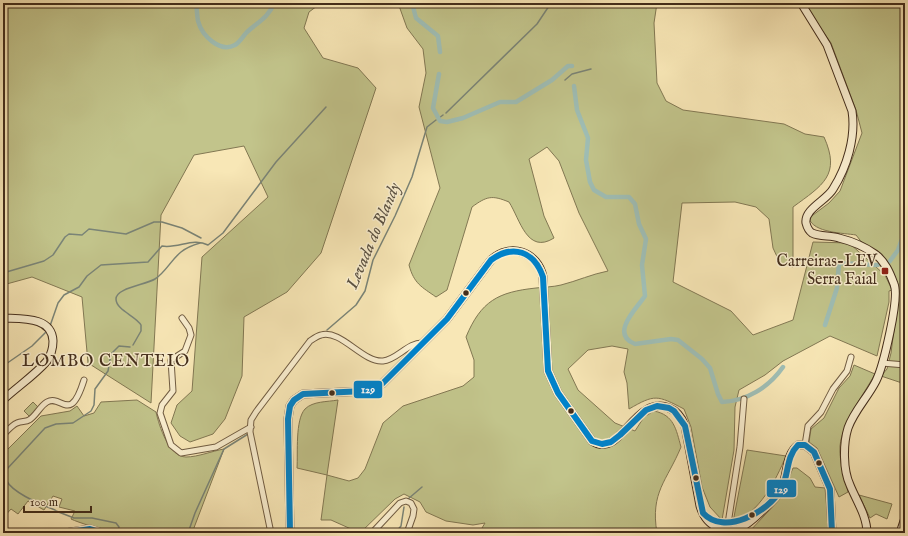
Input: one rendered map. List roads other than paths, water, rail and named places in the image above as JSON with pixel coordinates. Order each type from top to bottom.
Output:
[{"type":"main road","points":[[801,3],[827,45],[852,111],[853,122],[851,145],[836,183],[826,198],[810,212],[806,223],[813,233],[838,238],[862,247],[875,254],[885,264],[894,283],[896,295],[882,363],[876,380],[848,428],[846,442],[846,471],[848,482],[865,520],[867,533]]},
{"type":"main road","points":[[290,533],[288,418],[290,406],[294,400],[309,392],[364,391],[377,387],[387,380],[455,309],[495,256],[510,250],[526,253],[537,262],[543,277],[546,358],[550,378],[587,435],[596,444],[608,444],[617,438],[646,409],[658,406],[673,410],[681,417],[685,426],[700,506],[704,516],[713,525],[727,530],[744,525],[771,500],[781,488],[792,451],[798,445],[805,445],[814,452],[830,489],[832,533]]},
{"type":"main road","points":[[3,318],[33,320],[48,327],[53,343],[49,358],[3,400]]},
{"type":"main road","points":[[900,533],[905,518]]},
{"type":"main road","points":[[65,533],[90,529],[102,533]]},
{"type":"main road","points":[[3,532],[9,533]]},
{"type":"street","points":[[182,318],[189,328],[191,335],[185,351],[171,360],[173,391],[162,405],[160,413],[171,445],[181,453],[216,448],[251,427]]},
{"type":"street","points":[[271,533],[251,427],[251,420],[310,341],[319,335],[335,336],[374,359],[383,361],[410,347],[424,343]]},
{"type":"street","points":[[805,445],[808,426],[821,412],[833,388],[846,371],[851,357]]},
{"type":"street","points":[[882,363],[905,365]]},
{"type":"street","points":[[3,435],[17,423],[29,420],[47,402],[53,401],[67,405],[72,404],[77,399],[84,380]]},
{"type":"street","points":[[727,530],[740,447],[744,399]]},
{"type":"street","points":[[372,533],[404,501],[411,503],[414,509],[407,533]]},
{"type":"street","points":[[403,533],[410,524]]},
{"type":"waterway","points":[[196,3],[198,21],[203,32],[212,42],[223,47],[229,47],[237,44],[247,32],[266,16],[274,3]]},
{"type":"waterway","points":[[412,3],[416,18],[438,36],[440,52]]},
{"type":"waterway","name":"Levada do Blandy","points":[[446,113],[537,24],[551,3]]},
{"type":"waterway","points":[[439,74],[433,108],[440,121],[447,122],[463,118],[500,102],[516,102],[552,80],[568,66],[572,66]]},
{"type":"waterway","points":[[565,80],[572,74],[591,69]]},
{"type":"waterway","points":[[574,86],[577,110],[588,138],[586,160],[590,182],[594,190],[606,197],[629,197],[635,204],[639,224],[646,239],[642,265],[645,296],[627,321],[624,334],[628,340],[635,344],[671,339],[678,340],[702,359],[710,368],[722,402],[740,399],[757,392],[771,381],[783,367]]},
{"type":"waterway","points":[[50,326],[58,303],[64,295],[79,287],[87,276],[101,265],[148,262],[162,246],[174,246],[197,242],[208,245],[223,233],[276,162],[326,107]]},
{"type":"waterway","name":"Levada do Blandy","points":[[439,118],[443,115]]},
{"type":"waterway","name":"Levada do Blandy","points":[[327,330],[356,305],[365,291],[373,260],[412,177],[427,127],[436,120]]},
{"type":"waterway","points":[[905,139],[905,145]]},
{"type":"waterway","points":[[3,273],[44,261],[53,255],[65,237],[69,234],[82,235],[89,229],[126,234],[154,222],[162,222],[182,228],[201,238]]},
{"type":"waterway","points":[[890,261],[898,250],[905,231]]},
{"type":"waterway","points":[[133,345],[141,331],[141,325],[119,306],[116,299],[117,295],[126,289],[155,279],[181,252],[200,243]]},
{"type":"waterway","points":[[825,325],[837,288],[839,263],[878,265]]},
{"type":"waterway","points":[[3,366],[32,346],[47,331]]},
{"type":"waterway","points":[[55,510],[26,497],[12,487],[7,482],[5,477],[7,469],[45,428],[56,424],[73,423],[91,411],[94,405],[95,389],[108,371],[111,354],[119,346],[130,347]]},
{"type":"waterway","name":"Levada do Blandy","points":[[188,533],[195,513],[224,449],[248,434]]},
{"type":"waterway","points":[[408,499],[422,487]]},
{"type":"waterway","points":[[395,533],[401,526],[404,507]]},
{"type":"waterway","points":[[56,511],[74,518],[92,518],[116,523],[119,527],[118,533]]},
{"type":"place","name":"Carreiras-LEV Serra Faial","points":[[885,271]]},
{"type":"district","name":"LOMBO CENTEIO","points":[[106,361]]}]
